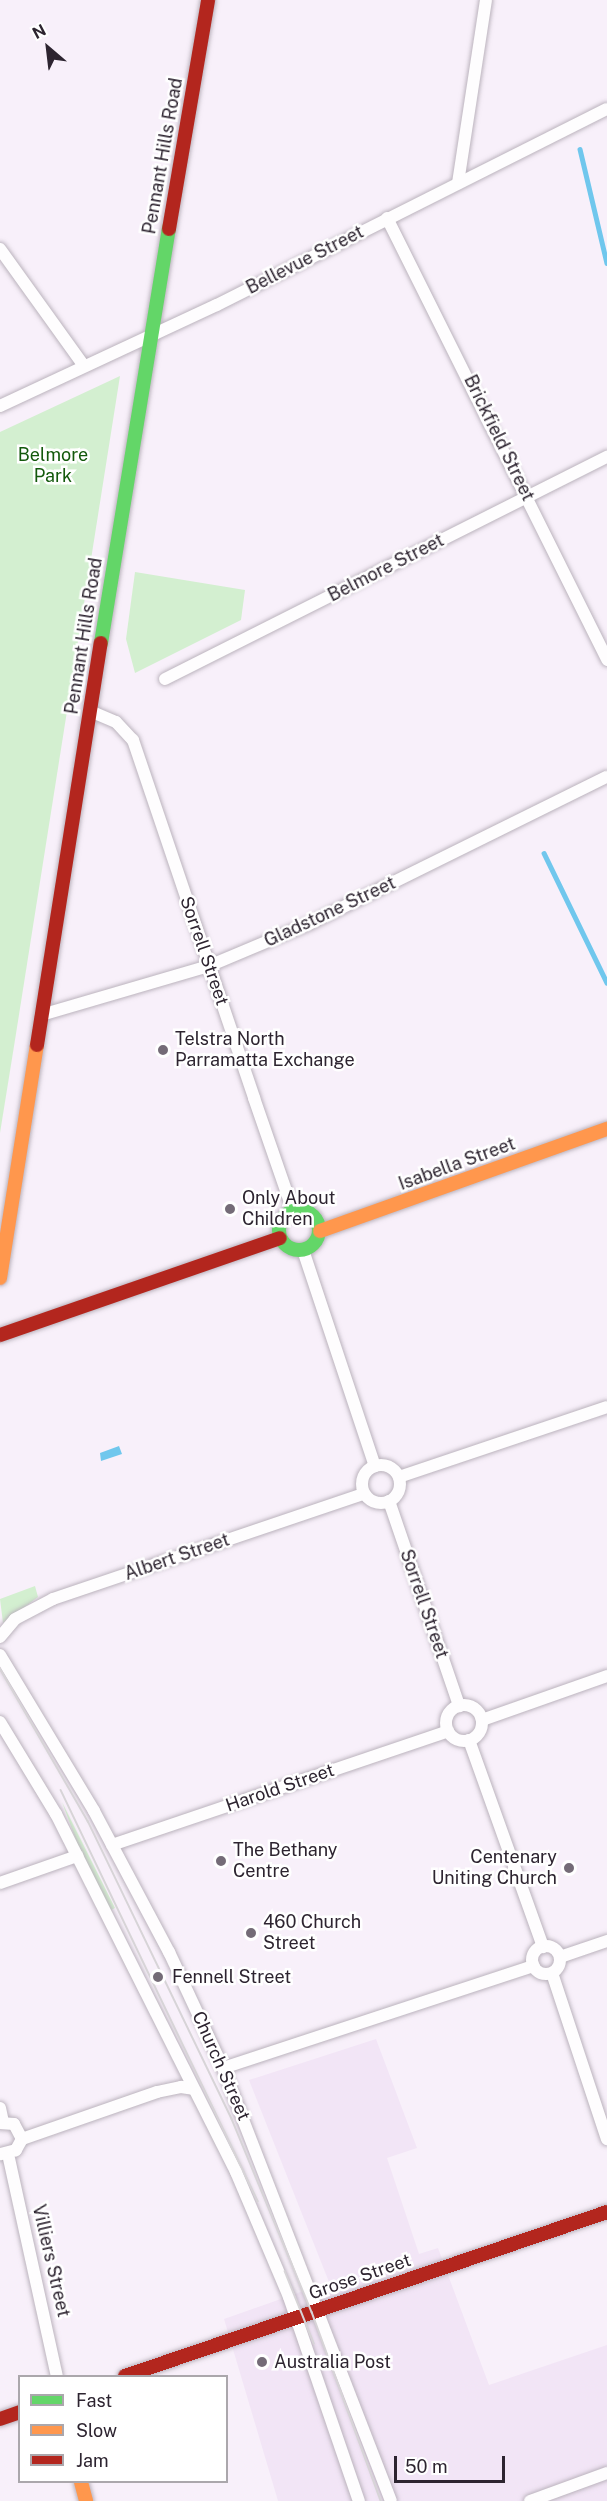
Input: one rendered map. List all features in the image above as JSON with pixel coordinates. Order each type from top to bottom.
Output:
[{"type":"main road","name":"Pennant Hills Road","points":[[0,1278],[2,1250],[150,336],[208,0]]},
{"type":"main road","name":"Isabella Street","points":[[320,1231],[607,1129]]},
{"type":"main road","points":[[297,1209],[314,1215],[320,1231],[316,1242],[303,1250],[286,1246],[280,1238],[283,1218],[297,1209]]},
{"type":"main road","points":[[0,1335],[280,1238]]},
{"type":"main road","name":"Grose Street","points":[[128,2375],[607,2212]]},
{"type":"main road","points":[[0,2419],[18,2413]]},
{"type":"main road","points":[[82,2483],[86,2501]]},
{"type":"street","points":[[458,183],[486,0]]},
{"type":"street","name":"Bellevue Street","points":[[0,406],[150,336],[607,109]]},
{"type":"street","name":"Brickfield Street","points":[[387,218],[607,660]]},
{"type":"street","points":[[0,249],[84,366]]},
{"type":"street","name":"Belmore Street","points":[[165,679],[607,456]]},
{"type":"street","name":"Sorrell Street","points":[[90,711],[116,722],[133,740],[290,1202],[297,1209]]},
{"type":"street","name":"Gladstone Street","points":[[41,1015],[209,966],[325,917],[607,777]]},
{"type":"street","points":[[303,1250],[375,1466]]},
{"type":"street","points":[[399,1477],[607,1407]]},
{"type":"street","points":[[375,1466],[390,1467],[399,1477],[399,1489],[390,1501],[375,1503],[364,1494],[363,1475],[375,1466]]},
{"type":"street","name":"Albert Street","points":[[0,1637],[15,1618],[53,1599],[364,1494]]},
{"type":"street","name":"Sorrell Street","points":[[390,1501],[459,1706]]},
{"type":"street","name":"Church Street","points":[[0,1655],[112,1845],[224,2068],[391,2501]]},
{"type":"street","points":[[482,1720],[607,1676]]},
{"type":"street","points":[[459,1706],[474,1708],[482,1720],[480,1731],[470,1740],[456,1739],[448,1731],[447,1717],[459,1706]]},
{"type":"street","name":"Church Street","points":[[0,1722],[32,1770],[236,2172],[297,2318],[359,2501]]},
{"type":"street","name":"Harold Street","points":[[112,1845],[448,1731]]},
{"type":"street","points":[[470,1740],[543,1947]]},
{"type":"street","points":[[0,1883],[77,1856]]},
{"type":"street","points":[[560,1957],[607,1941]]},
{"type":"street","points":[[543,1947],[551,1947],[560,1957],[559,1966],[552,1973],[539,1972],[534,1966],[533,1957],[543,1947]]},
{"type":"street","points":[[224,2068],[534,1966]]},
{"type":"street","points":[[552,1973],[607,2139]]},
{"type":"street","points":[[4,2154],[16,2150],[22,2139],[138,2098],[172,2088],[193,2089]]},
{"type":"street","points":[[0,2108],[2,2122],[14,2124],[22,2139]]},
{"type":"street","name":"Villiers Street","points":[[4,2154],[57,2375]]},
{"type":"street","points":[[530,2501],[607,2473]]},
{"type":"shaded area","points":[[376,2039],[417,2148],[387,2158],[419,2254],[438,2248],[489,2385],[607,2345],[607,2501],[278,2501],[224,2319],[329,2282],[249,2080]]},
{"type":"green space","name":"Belmore Park","points":[[120,376],[15,1040],[0,1133],[0,432]]},
{"type":"green space","points":[[135,572],[245,590],[241,620],[135,673],[126,639]]},
{"type":"green space","points":[[35,1586],[38,1597],[3,1623],[0,1599]]},
{"type":"green space","points":[[62,1802],[115,1908],[109,1911],[79,1848]]},
{"type":"water","points":[[119,1446],[122,1454],[101,1461],[100,1453]]},
{"type":"waterway","points":[[580,149],[607,263]]},
{"type":"waterway","points":[[544,853],[607,983]]},
{"type":"tram line","points":[[0,1668],[88,1821],[232,2119],[312,2312],[381,2501]]},
{"type":"tram line","points":[[61,1790],[258,2201]]},
{"type":"tram line","points":[[285,2271],[314,2343]]},
{"type":"traffic: fast","points":[[101,643],[169,229]]},
{"type":"traffic: fast","points":[[299,1210],[307,1211],[313,1216],[318,1222],[319,1230],[318,1238],[313,1244],[307,1249],[299,1250],[291,1249],[285,1244],[280,1238],[279,1230],[280,1222],[285,1216],[291,1211],[299,1210]]},
{"type":"traffic: slow","points":[[0,1278],[37,1045]]},
{"type":"traffic: slow","points":[[320,1231],[607,1129]]},
{"type":"traffic: slow","points":[[81,2483],[86,2501]]},
{"type":"traffic: jam","points":[[169,229],[208,0]]},
{"type":"traffic: jam","points":[[37,1045],[101,643]]},
{"type":"traffic: jam","points":[[0,1335],[280,1238]]},
{"type":"traffic: jam","points":[[128,2375],[607,2212]]},
{"type":"traffic: jam","points":[[0,2419],[18,2413]]},
{"type":"place","name":"Telstra North Parramatta Exchange","points":[[163,1050]]},
{"type":"place","name":"Only About Children","points":[[230,1209]]},
{"type":"place","name":"The Bethany Centre","points":[[221,1861]]},
{"type":"place","name":"Centenary Uniting Church","points":[[569,1868]]},
{"type":"place","name":"460 Church Street","points":[[251,1933]]},
{"type":"place","name":"Fennell Street","points":[[158,1977]]},
{"type":"place","name":"Australia Post","points":[[262,2362]]}]
